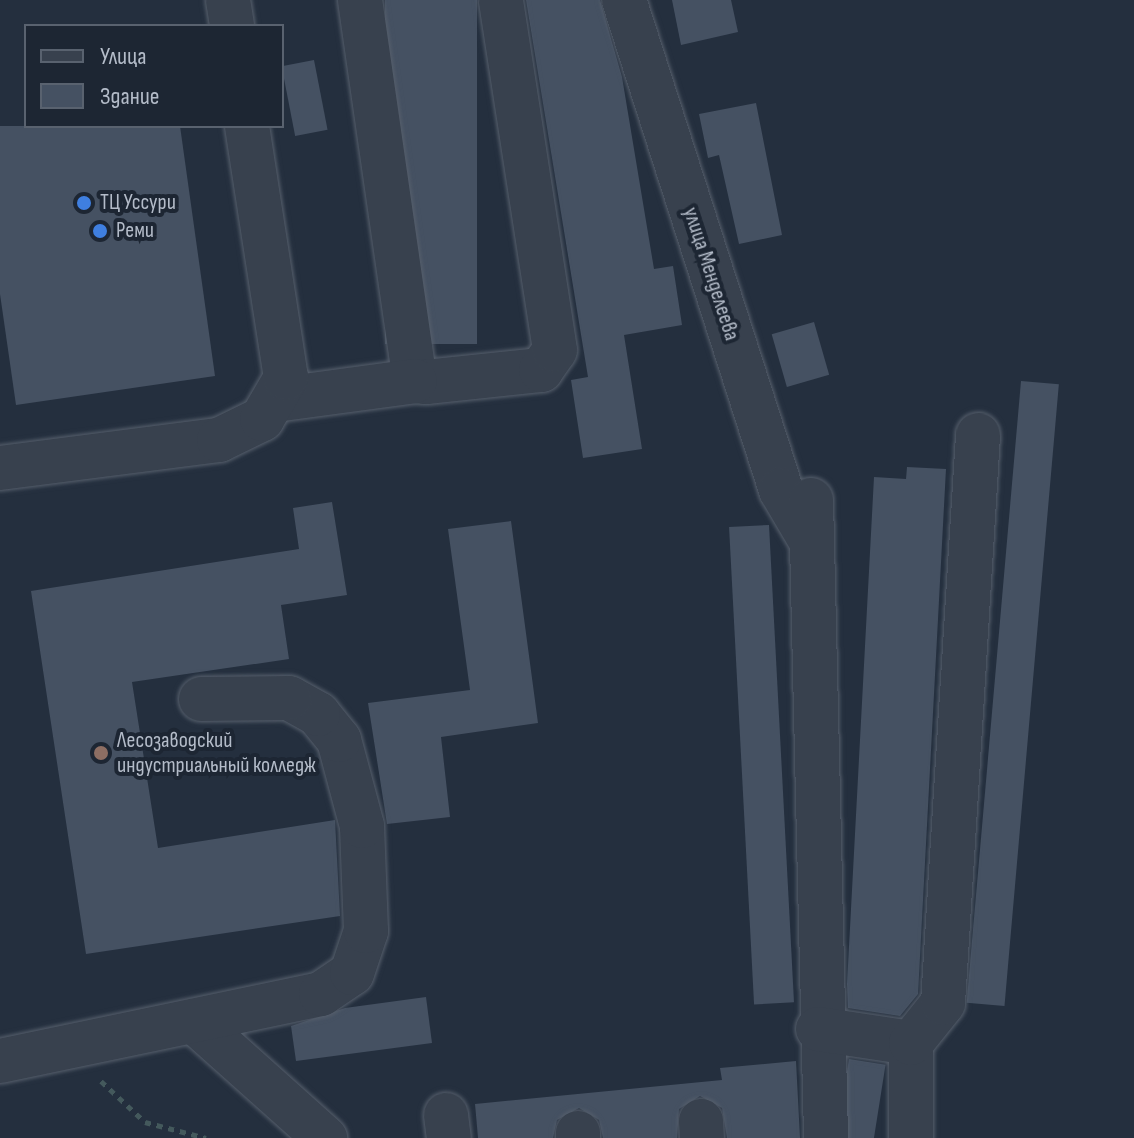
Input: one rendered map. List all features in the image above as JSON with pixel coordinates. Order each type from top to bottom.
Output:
[{"type":"street","points":[[228,0],[232,24]]},
{"type":"street","points":[[360,0],[415,381]]},
{"type":"street","points":[[275,400],[415,381],[541,370],[555,350],[501,0]]},
{"type":"street","name":"улица Менделеева","points":[[624,0],[781,490],[811,521],[818,1029]]},
{"type":"street","points":[[0,468],[219,440],[262,419],[286,378],[247,128]]},
{"type":"street","points":[[911,1138],[911,1043],[943,1003],[978,435]]},
{"type":"street","points":[[0,1061],[321,994],[352,973],[366,931],[362,826],[339,740],[318,714],[289,698],[201,699]]},
{"type":"street","points":[[194,1021],[325,1138]]},
{"type":"street","points":[[826,1138],[818,1029],[911,1043]]},
{"type":"path","points":[[65,1047],[145,1122],[206,1138]]},
{"type":"building","points":[[385,0],[477,0],[477,344],[385,344]]},
{"type":"building","points":[[526,0],[600,0],[622,77],[654,269],[673,266],[682,325],[624,335],[642,449],[583,458],[571,380],[588,377]]},
{"type":"building","points":[[672,0],[731,0],[738,32],[681,45]]},
{"type":"building","points":[[314,60],[328,130],[295,136],[284,66]]},
{"type":"building","points":[[756,103],[782,235],[739,244],[719,155],[708,158],[699,114]]},
{"type":"building","points":[[0,126],[180,128],[215,376],[16,405],[0,294]]},
{"type":"building","points":[[814,322],[829,375],[787,387],[772,334]]},
{"type":"building","points":[[1021,381],[1059,384],[1004,1006],[967,1003]]},
{"type":"building","points":[[907,467],[946,469],[918,994],[900,1016],[848,1008],[847,984],[874,477],[906,479]]},
{"type":"building","points":[[332,502],[347,595],[281,605],[289,659],[132,682],[158,848],[335,820],[340,916],[86,954],[31,591],[299,549],[293,508]]},
{"type":"building","points":[[511,521],[538,723],[441,737],[450,817],[387,824],[368,703],[470,690],[448,529]]},
{"type":"building","points":[[769,525],[794,1002],[754,1004],[729,527]]},
{"type":"building","points":[[426,997],[432,1043],[296,1061],[291,1026],[345,1008]]},
{"type":"building","points":[[849,1059],[886,1065],[874,1138],[837,1137]]},
{"type":"building","points":[[796,1061],[800,1138],[727,1138],[722,1108],[700,1096],[679,1109],[677,1138],[603,1138],[599,1120],[579,1108],[557,1120],[553,1138],[478,1138],[475,1104],[722,1080],[720,1068]]},
{"type":"place","name":"ТЦ Уссури","points":[[84,203]]},
{"type":"place","name":"Реми","points":[[100,231]]},
{"type":"place","name":"Лесозаводский индустриальный колледж","points":[[101,753]]}]
